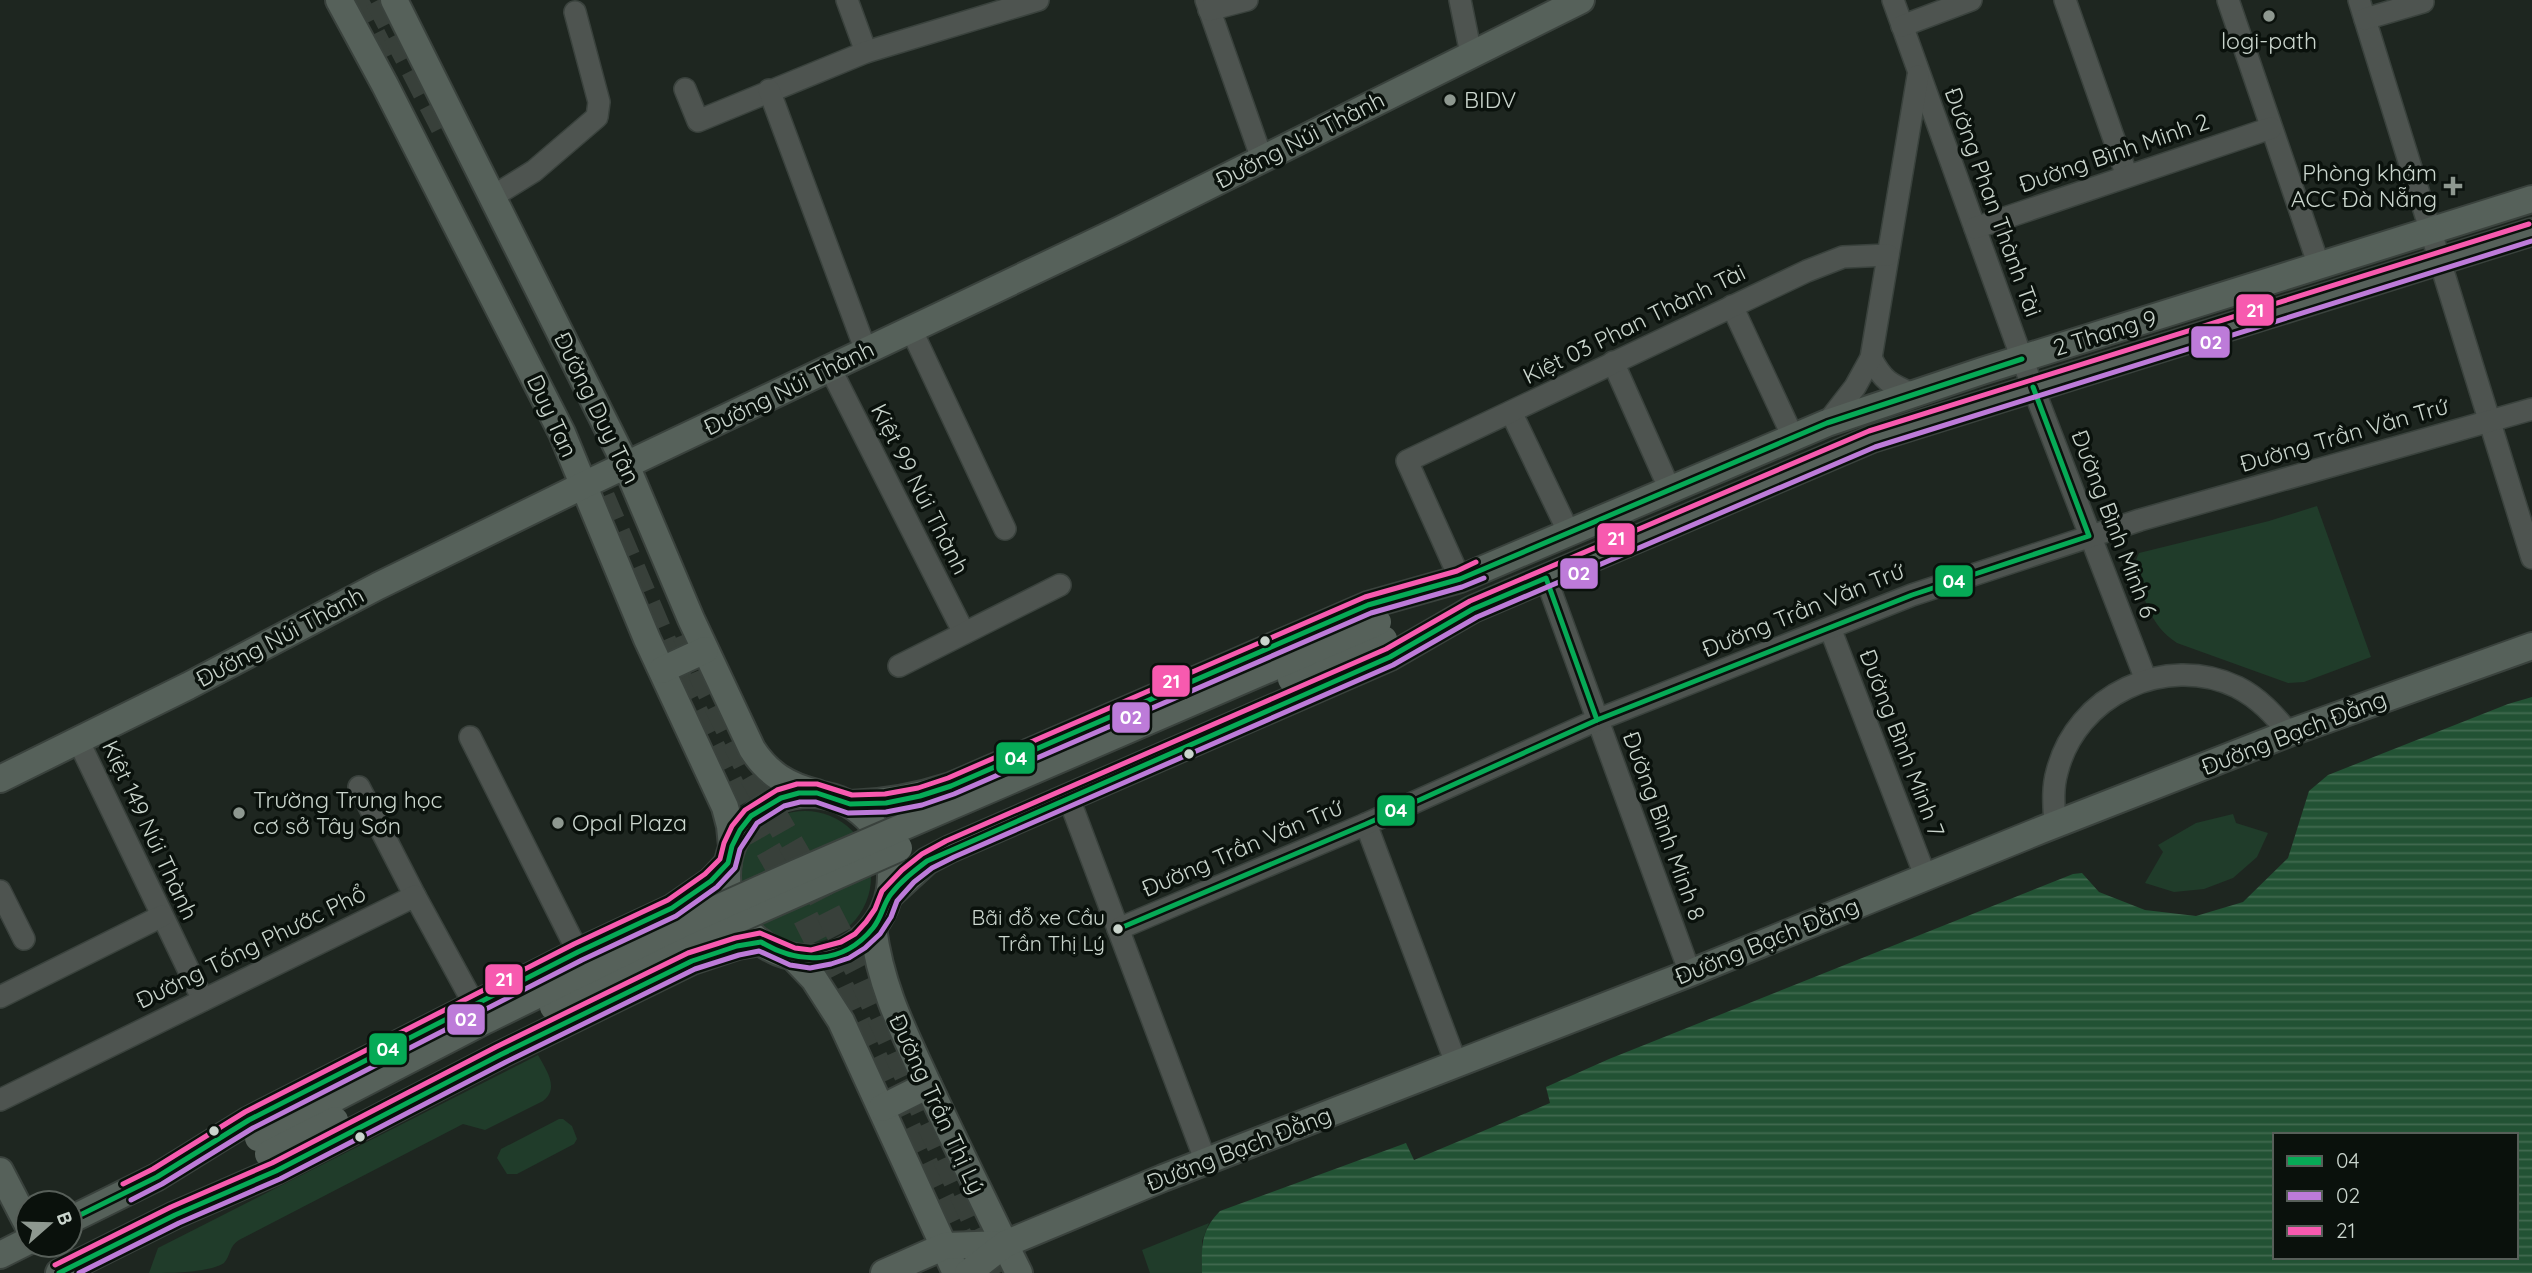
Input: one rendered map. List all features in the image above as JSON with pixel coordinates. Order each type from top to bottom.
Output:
[{"type":"main road","name":"Duy Tan","points":[[340,0],[562,433],[662,670],[725,807],[730,826],[730,855]]},
{"type":"main road","name":"Đường Duy Tân","points":[[394,0],[626,465],[705,649],[752,750],[762,764],[787,783],[817,793]]},
{"type":"main road","name":"Đường Núi Thành","points":[[0,779],[188,686],[378,586],[1121,230],[1581,0]]},
{"type":"main road","points":[[420,154],[460,133]]},
{"type":"main road","name":"2 Thang 9","points":[[1381,630],[1460,579],[1827,423],[2532,199]]},
{"type":"main road","name":"2 Thang 9","points":[[1381,630],[1473,609],[1872,439],[2532,232]]},
{"type":"main road","points":[[850,804],[886,803],[951,786],[1368,605],[1460,579]]},
{"type":"main road","points":[[889,896],[927,861],[950,849],[1390,657],[1473,609]]},
{"type":"main road","points":[[157,1177],[263,1146],[685,943],[1381,630]]},
{"type":"main road","name":"Đường Bạch Đằng","points":[[1005,1244],[2289,733],[2532,646]]},
{"type":"main road","points":[[662,670],[705,649]]},
{"type":"main road","points":[[84,1213],[157,1177],[249,1120],[474,1004],[672,908],[711,881],[730,855],[746,823],[765,806],[781,798],[799,793],[817,793],[850,804],[865,814],[885,844],[891,870],[889,896],[883,913],[860,941],[837,953],[811,959],[793,957],[776,951],[747,930],[730,899],[727,881],[730,855]]},
{"type":"main road","name":"Đường Trần Thị Lý","points":[[873,928],[887,992],[1019,1273]]},
{"type":"main road","points":[[59,1273],[176,1215],[276,1171],[500,1055],[692,961],[737,946],[761,942]]},
{"type":"main road","points":[[793,957],[828,999],[882,1108],[957,1273]]},
{"type":"main road","points":[[882,1108],[928,1084]]},
{"type":"main road","points":[[176,1215],[263,1146]]},
{"type":"main road","points":[[0,1171],[14,1198]]},
{"type":"main road","points":[[884,1273],[945,1246],[1005,1244]]},
{"type":"main road","points":[[968,1273],[1005,1244]]},
{"type":"street","points":[[846,0],[866,52]]},
{"type":"street","points":[[684,89],[698,121],[866,52],[1038,0]]},
{"type":"street","points":[[1247,0],[1207,5],[1262,159]]},
{"type":"street","points":[[1460,0],[1471,54]]},
{"type":"street","name":"Đường Phan Thành Tài","points":[[1893,0],[2033,387]]},
{"type":"street","points":[[1902,26],[1971,0]]},
{"type":"street","points":[[2066,0],[2127,176]]},
{"type":"street","points":[[2228,0],[2319,266]]},
{"type":"street","points":[[2423,2],[2362,10],[2532,558]]},
{"type":"street","points":[[492,197],[534,171],[597,117],[599,102],[575,12]]},
{"type":"street","name":"Đường Phan Thành Tài","points":[[1827,423],[1855,387],[1871,358],[1918,74]]},
{"type":"street","points":[[769,90],[866,351]]},
{"type":"street","name":"Đường Bình Minh 2","points":[[1975,228],[2271,128]]},
{"type":"street","name":"Kiệt 03 Phan Thành Tài","points":[[1460,579],[1407,461],[1807,271],[1843,257],[1888,255]]},
{"type":"street","points":[[1732,306],[1793,437]]},
{"type":"street","points":[[911,329],[1005,529]]},
{"type":"street","points":[[1871,358],[1881,377],[1913,394]]},
{"type":"street","points":[[1613,362],[1670,491]]},
{"type":"street","name":"Kiệt 99 Núi Thành","points":[[830,368],[964,633]]},
{"type":"street","name":"Đường Bình Minh 6","points":[[2033,387],[2146,680]]},
{"type":"street","name":"Đường Trần Văn Trứ","points":[[1118,929],[1366,824],[1597,720],[1912,595],[2089,536],[2532,409]]},
{"type":"street","points":[[1511,412],[1569,533]]},
{"type":"street","name":"Đường Bình Minh 8","points":[[1546,578],[1690,973]]},
{"type":"street","points":[[899,666],[1060,585]]},
{"type":"street","name":"Đường Bình Minh 7","points":[[1830,628],[1926,878]]},
{"type":"street","points":[[2055,825],[2053,799],[2057,772],[2066,747],[2080,724],[2099,704],[2121,690],[2146,680],[2169,675],[2215,679],[2257,699],[2289,733]]},
{"type":"street","points":[[470,737],[578,952]]},
{"type":"street","name":"Kiệt 149 Núi Thành","points":[[78,740],[203,1000]]},
{"type":"street","points":[[359,787],[474,1004]]},
{"type":"street","points":[[1069,796],[1206,1162]]},
{"type":"street","points":[[1366,824],[1456,1063]]},
{"type":"street","points":[[0,891],[24,939]]},
{"type":"street","name":"Đường Tống Phước Phổ","points":[[0,1100],[415,896]]},
{"type":"street","points":[[0,997],[162,916]]},
{"type":"shaded area","points":[[2317,506],[2371,657],[2304,682],[2288,683],[2177,643],[2159,627],[2148,608],[2134,565],[2139,553],[2269,521]]},
{"type":"shaded area","points":[[2532,697],[2532,1273],[1202,1273],[1206,1232],[1220,1211],[1406,1143],[1414,1160],[1550,1103],[1546,1087],[1609,1059],[2073,874],[2082,873],[2099,892],[2145,910],[2196,916],[2243,902],[2288,858],[2309,791],[2328,775]]},
{"type":"shaded area","points":[[805,811],[830,816],[852,830],[866,852],[871,877],[866,902],[852,924],[830,938],[805,943],[780,938],[758,924],[744,902],[739,877],[744,852],[758,830],[780,816]]},
{"type":"shaded area","points":[[2233,814],[2236,823],[2268,833],[2257,857],[2233,878],[2204,889],[2174,892],[2145,883],[2163,852],[2158,845],[2196,823]]},
{"type":"shaded area","points":[[538,1055],[551,1085],[548,1096],[543,1101],[485,1130],[463,1124],[239,1240],[233,1245],[224,1263],[189,1272],[149,1273],[158,1248]]},
{"type":"shaded area","points":[[559,1119],[572,1126],[577,1139],[574,1144],[517,1174],[507,1174],[497,1158],[501,1149]]},
{"type":"shaded area","points":[[1209,1223],[1202,1241],[1202,1273],[1150,1273],[1142,1250]]},
{"type":"tunnel","points":[[355,0],[386,61]]},
{"type":"tunnel","points":[[378,0],[449,138]]},
{"type":"tunnel","points":[[602,497],[684,690],[732,787],[790,887],[840,985],[973,1265]]},
{"type":"tunnel","points":[[685,634],[704,680],[751,774],[810,877],[860,974],[999,1273]]},
{"type":"transit line","name":"21","points":[[55,1265],[171,1207],[272,1163],[496,1047],[688,953],[760,933],[795,948],[811,950],[841,942],[855,934],[866,922],[882,891],[902,870],[922,854],[946,841],[1386,649],[1470,601],[1869,431],[2529,224]]},
{"type":"transit line","name":"02","points":[[79,1273],[179,1223],[280,1179],[504,1063],[695,969],[759,951],[790,965],[810,968],[849,958],[880,934],[897,901],[914,882],[932,868],[954,857],[1393,665],[1477,617],[1875,447],[2532,241]]},
{"type":"transit line","name":"04","points":[[84,1213],[157,1177],[249,1120],[578,952],[672,908],[711,881],[728,863],[732,846],[751,816],[781,798],[799,793],[817,793],[850,804],[886,803],[951,786],[1368,605],[1460,579],[1827,423],[2022,359]]},
{"type":"transit line","name":"04","points":[[1118,929],[1366,824],[1597,720],[1912,595],[2089,536],[2033,387]]},
{"type":"transit line","name":"21","points":[[123,1184],[153,1169],[245,1112],[574,944],[668,900],[705,874],[720,859],[732,826],[745,810],[777,790],[797,784],[817,784],[852,795],[885,794],[918,788],[948,778],[1365,597],[1457,571],[1476,562]]},
{"type":"transit line","name":"02","points":[[131,1200],[253,1128],[582,960],[676,916],[717,887],[735,868],[740,849],[757,823],[784,806],[816,802],[848,813],[886,812],[922,805],[954,794],[1371,613],[1484,578]]},
{"type":"transit line","name":"04","points":[[59,1273],[175,1215],[276,1171],[500,1055],[692,961],[737,946],[761,942],[775,950],[805,957],[820,958],[848,949],[873,928],[895,889],[927,861],[1390,657],[1473,609],[1546,578],[1597,720]]},
{"type":"place","name":"logi-path","points":[[2269,16]]},
{"type":"place","name":"BIDV","points":[[1450,100]]},
{"type":"place","name":"Phòng khám ACC Đà Nẵng","points":[[2453,186]]},
{"type":"place","name":"Trường Trung học cơ sở Tây Sơn","points":[[239,813]]},
{"type":"place","name":"Opal Plaza","points":[[558,823]]},
{"type":"place","name":"Bãi đỗ xe Cầu Trần Thị Lý","points":[[1118,929]]}]
